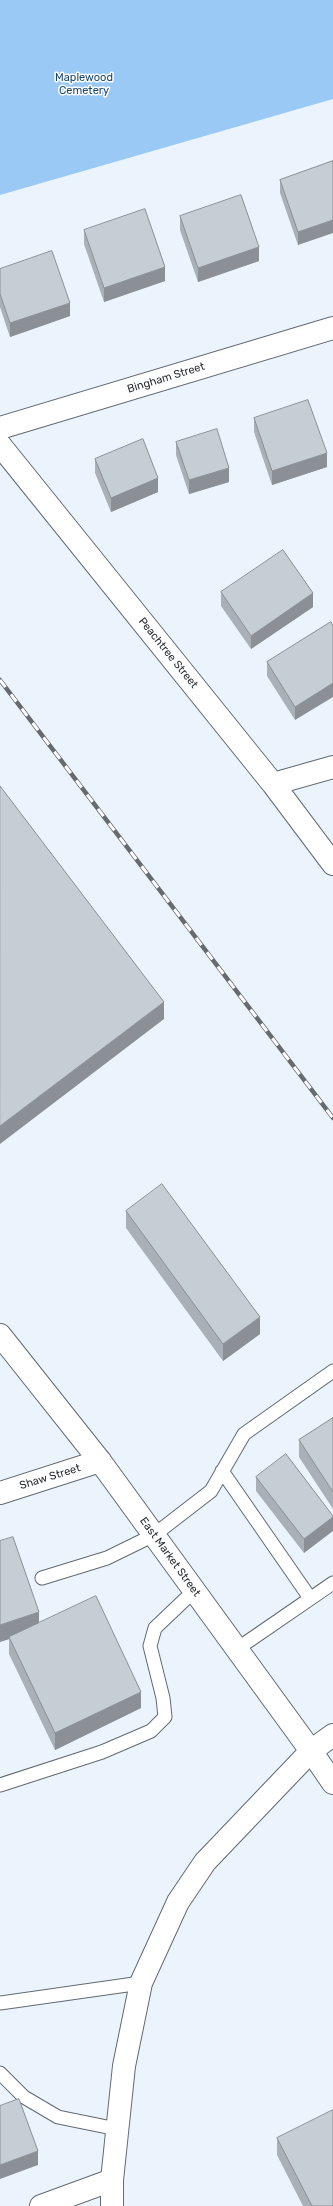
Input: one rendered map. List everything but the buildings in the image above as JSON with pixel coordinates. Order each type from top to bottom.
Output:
[{"type":"street","name":"Bingham Street","points":[[0,428],[333,328]]},
{"type":"street","name":"Peachtree Street","points":[[0,445],[273,784],[333,864]]},
{"type":"street","points":[[273,784],[333,767]]},
{"type":"street","name":"East Market Street","points":[[0,1335],[100,1461],[312,1750],[333,1784]]},
{"type":"street","name":"Shaw Street","points":[[0,1493],[100,1461]]},
{"type":"street","points":[[112,2206],[112,2180],[124,2066],[141,1983],[178,1902],[204,1862],[312,1750],[333,1734]]},
{"type":"street","points":[[41,2206],[112,2180]]},
{"type":"lane","points":[[42,1578],[107,1558],[154,1534],[210,1491],[244,1434],[333,1371]]},
{"type":"lane","points":[[222,1471],[310,1598]]},
{"type":"lane","points":[[238,1649],[333,1583]]},
{"type":"lane","points":[[0,1784],[102,1752],[152,1731],[165,1717],[163,1698],[150,1646],[155,1628],[195,1590]]},
{"type":"lane","points":[[0,2003],[141,1983]]},
{"type":"lane","points":[[0,2073],[24,2097],[58,2118],[117,2129]]},
{"type":"green space","name":"Maplewood Cemetery","points":[[0,0],[333,0],[333,99],[0,195]]},
{"type":"railway","points":[[0,680],[333,1118]]}]
